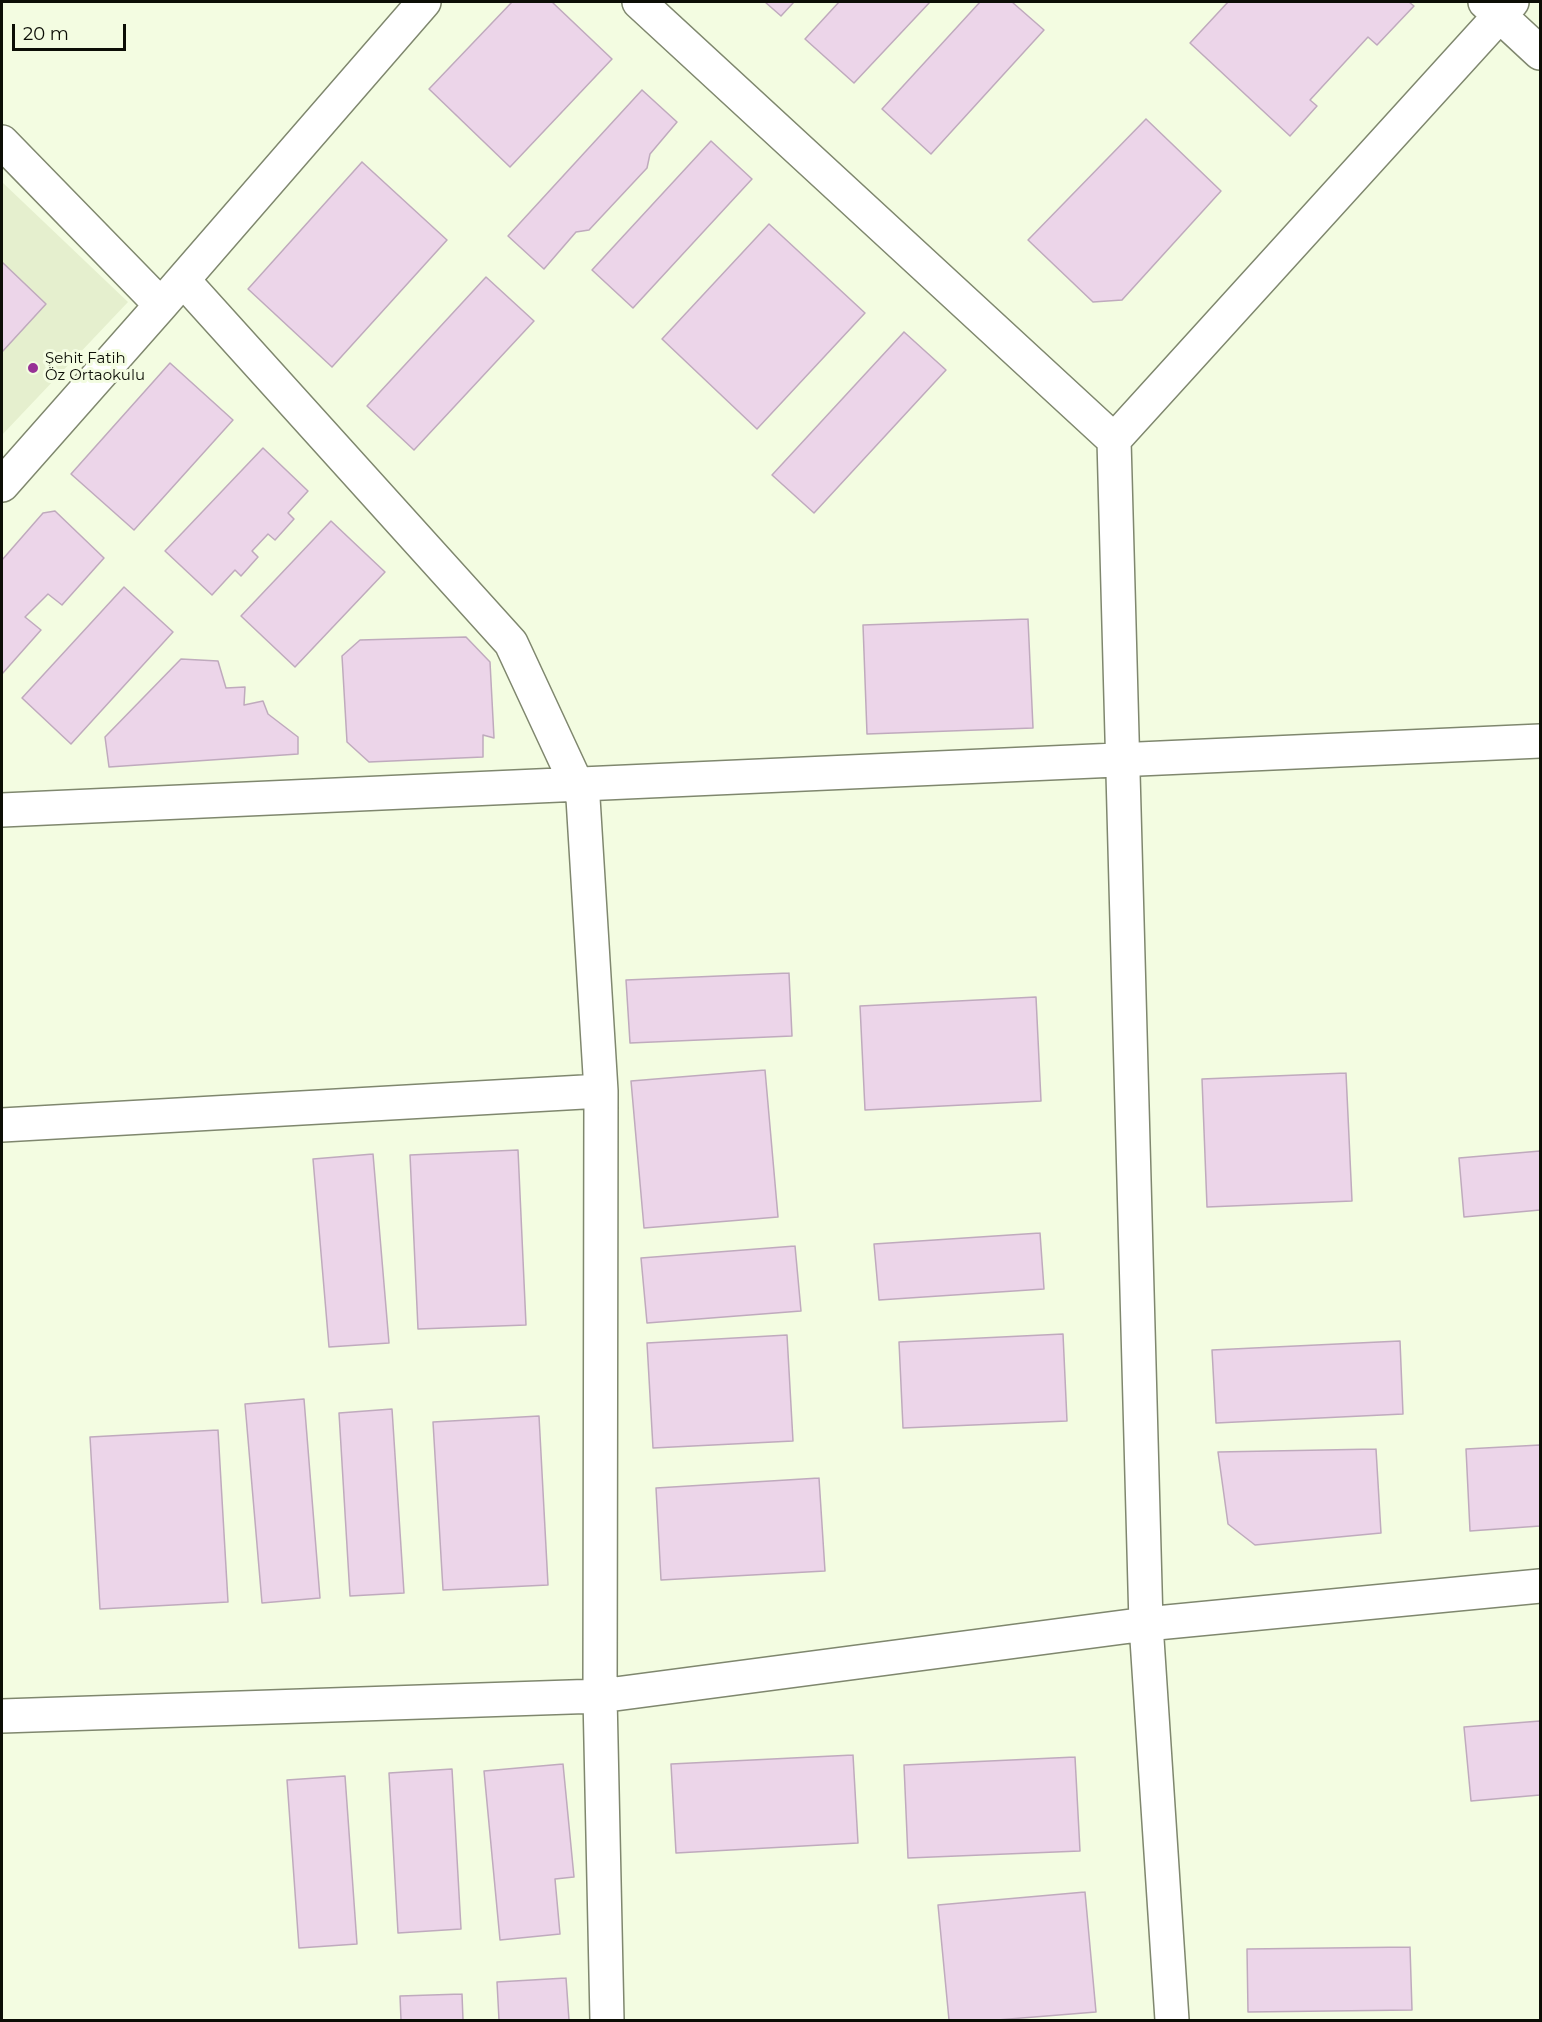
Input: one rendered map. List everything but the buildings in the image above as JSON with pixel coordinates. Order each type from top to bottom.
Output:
[{"type":"street","points":[[2,485],[424,2]]},
{"type":"street","points":[[639,2],[1114,440]]},
{"type":"street","points":[[1172,2020],[1146,1624],[1114,440],[1499,6],[1540,53]]},
{"type":"street","points":[[2,142],[161,305]]},
{"type":"street","points":[[183,280],[511,643],[583,798],[601,1091],[600,1696],[607,2020]]},
{"type":"street","points":[[2,810],[1540,741]]},
{"type":"street","points":[[2,1125],[601,1091]]},
{"type":"street","points":[[2,1716],[600,1696],[1146,1624],[1540,1586]]},
{"type":"shaded area","name":"Şehit Fatih Öz Ortaokulu","points":[[2,182],[128,302],[2,435]]},
{"type":"place","name":"Şehit Fatih Öz Ortaokulu","points":[[33,368]]}]
